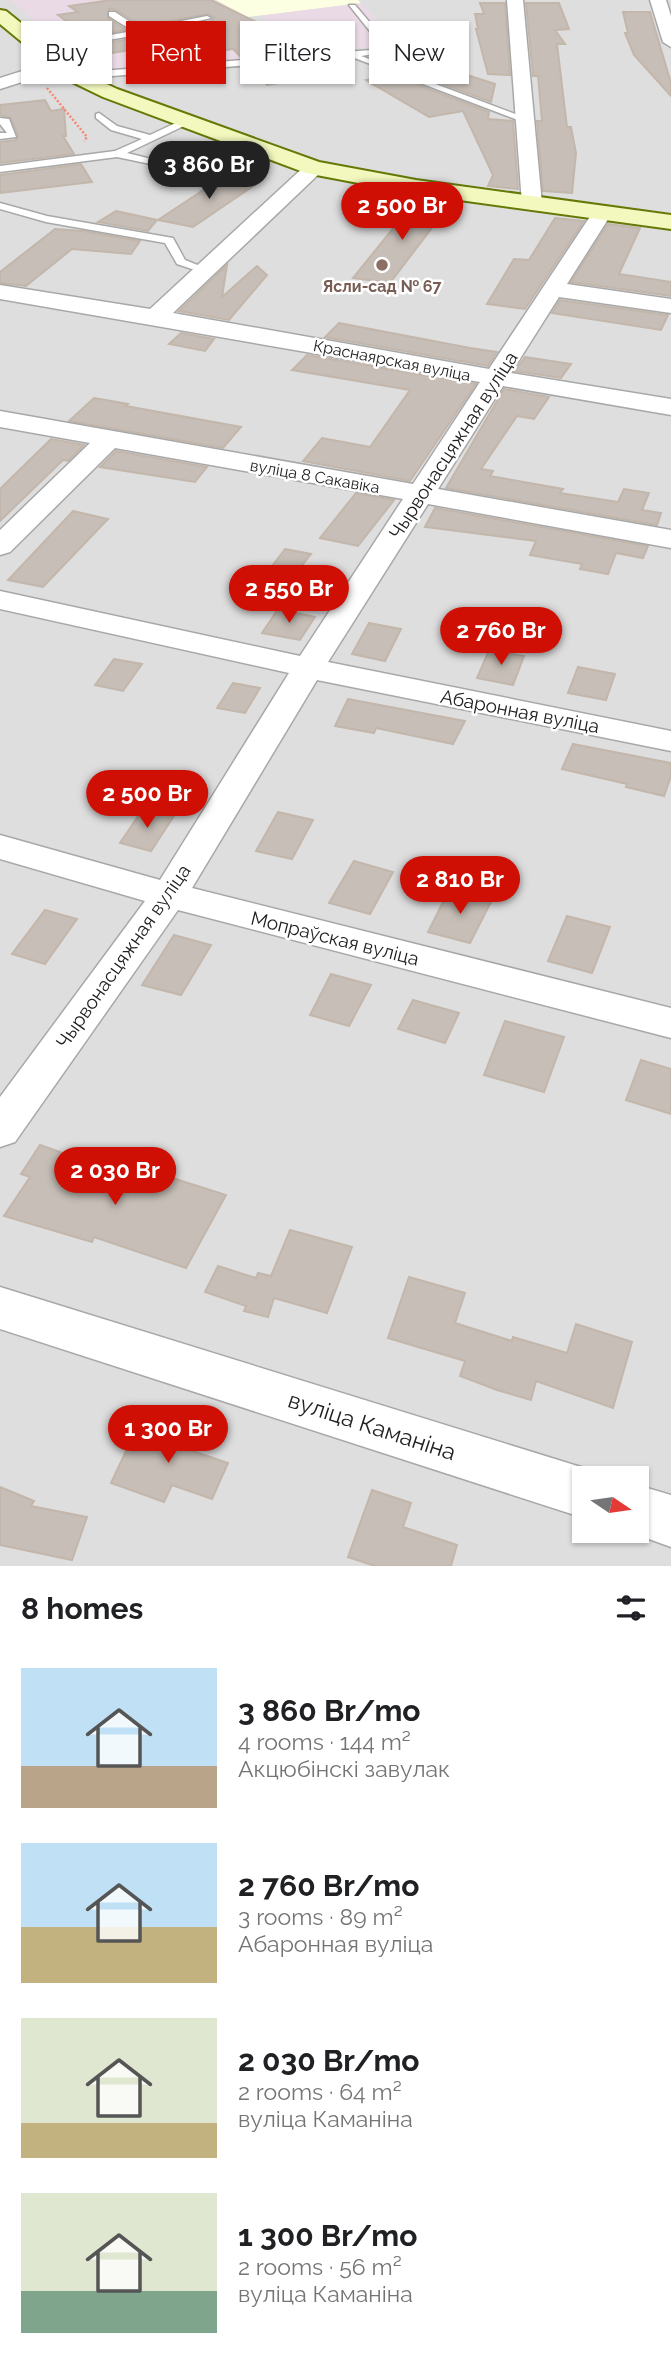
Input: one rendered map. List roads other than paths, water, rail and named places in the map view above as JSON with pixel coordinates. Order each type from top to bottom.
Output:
[{"type":"street","points":[[515,0],[532,204]]},
{"type":"street","points":[[658,0],[671,42]]},
{"type":"street","points":[[0,15],[21,32]]},
{"type":"street","points":[[0,85],[21,78]]},
{"type":"street","points":[[94,84],[185,122],[314,168],[532,204],[671,222]]},
{"type":"street","points":[[156,316],[314,168]]},
{"type":"street","name":"Чырвонасцяжная вуліца","points":[[0,1130],[169,895],[308,668],[602,213]]},
{"type":"street","points":[[554,289],[671,306]]},
{"type":"street","name":"Краснаярская вуліца","points":[[0,292],[156,316],[496,379],[671,407]]},
{"type":"street","name":"вуліца 8 Сакавіка","points":[[0,419],[671,539]]},
{"type":"street","points":[[0,546],[110,438]]},
{"type":"street","name":"Абаронная вуліца","points":[[0,600],[308,668],[671,741]]},
{"type":"street","name":"Мопраўская вуліца","points":[[0,847],[169,895],[671,1023]]},
{"type":"street","name":"вуліца Каманіна","points":[[0,1308],[572,1489]]},
{"type":"street","points":[[649,1514],[671,1521]]},
{"type":"lane","points":[[352,7],[390,51],[355,54]]},
{"type":"lane","points":[[112,13],[126,22]]},
{"type":"lane","points":[[193,21],[207,18]]},
{"type":"lane","points":[[355,57],[526,120]]},
{"type":"lane","points":[[112,68],[240,61]]},
{"type":"lane","points":[[99,116],[114,128],[151,138]]},
{"type":"lane","points":[[0,121],[6,121],[13,135],[0,136]]},
{"type":"lane","points":[[0,169],[117,153],[185,122]]},
{"type":"lane","points":[[117,153],[179,167]]},
{"type":"lane","points":[[0,206],[46,219],[169,240],[181,262],[204,270]]},
{"type":"place","name":"Ясли-сад № 67","points":[[382,265]]}]
